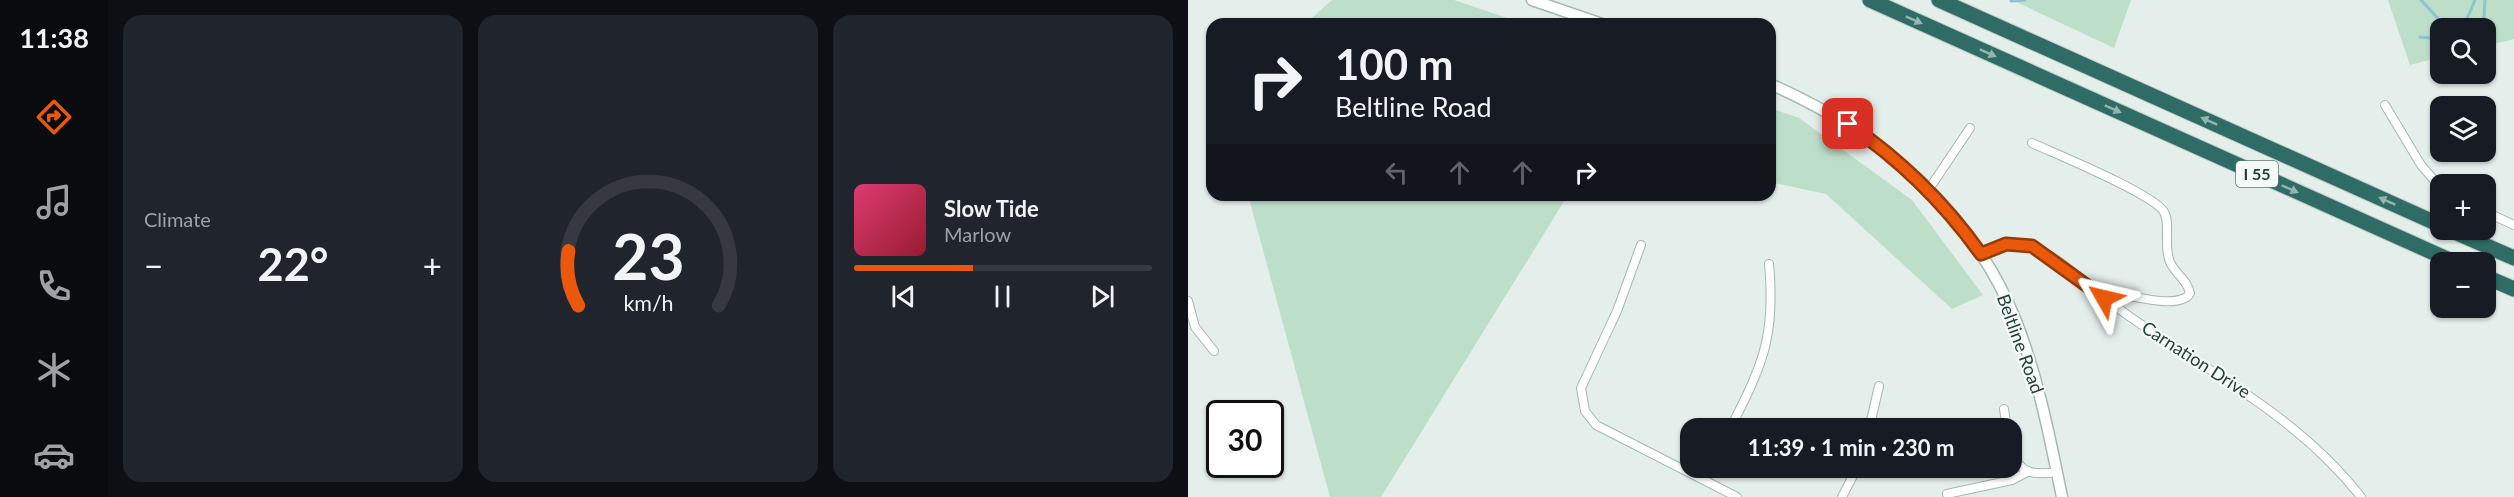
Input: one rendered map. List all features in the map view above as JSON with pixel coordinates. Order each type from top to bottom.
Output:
[{"type":"highway","name":"I 55","points":[[1870,0],[2432,252]]},
{"type":"highway","name":"I 55","points":[[1939,0],[2430,221]]},
{"type":"highway","points":[[2473,240],[2514,258]]},
{"type":"highway","points":[[2496,281],[2514,289]]},
{"type":"main road","points":[[1532,0],[1584,18]]},
{"type":"main road","name":"Beltline Road","points":[[1776,87],[1848,124],[1881,147],[1929,189],[1981,254],[2003,294],[2022,338],[2046,421],[2062,497]]},
{"type":"street","points":[[2385,105],[2421,165],[2430,175]]},
{"type":"street","points":[[1929,189],[1970,128]]},
{"type":"street","points":[[2032,143],[2131,190],[2159,206],[2165,213],[2170,261],[2187,284],[2190,293],[2187,297],[2164,300],[2120,295],[2104,298]]},
{"type":"street","points":[[2496,217],[2514,225]]},
{"type":"street","name":"Carnation Drive","points":[[1981,254],[2006,244],[2032,246],[2104,298],[2278,416],[2330,461],[2361,497]]},
{"type":"street","points":[[1641,245],[1617,311],[1584,378],[1581,388],[1582,404],[1596,425],[1737,497]]},
{"type":"street","points":[[1736,418],[1757,376],[1767,345],[1772,299],[1769,264]]},
{"type":"street","points":[[1188,300],[1195,327],[1214,351]]},
{"type":"street","points":[[1872,418],[1880,387]]},
{"type":"street","points":[[2004,409],[2005,418]]},
{"type":"street","points":[[2022,468],[2034,475],[2057,472]]},
{"type":"street","points":[[1947,494],[2012,480],[2027,472]]},
{"type":"street","points":[[1842,497],[1852,478]]},
{"type":"green space","points":[[1332,0],[1454,0],[1507,18],[1312,18]]},
{"type":"green space","points":[[2012,0],[2131,0],[2114,48]]},
{"type":"green space","points":[[2388,0],[2514,0],[2514,39],[2496,44],[2496,18],[2430,18],[2430,60],[2410,65]]},
{"type":"green space","points":[[1776,110],[1799,118],[1912,200],[1983,295],[1952,309],[1826,194],[1776,183]]},
{"type":"green space","points":[[1250,201],[1564,201],[1381,497],[1330,497]]},
{"type":"waterway","points":[[2011,1],[2025,0]]},
{"type":"waterway","points":[[2421,0],[2438,18]]},
{"type":"waterway","points":[[2467,18],[2475,0]]},
{"type":"waterway","points":[[2483,18],[2485,0]]},
{"type":"waterway","points":[[2420,37],[2430,38]]},
{"type":"route","points":[[1848,124],[1881,147],[1929,189],[1949,211],[1981,254],[2006,244],[2032,246],[2048,255],[2104,298]]}]
